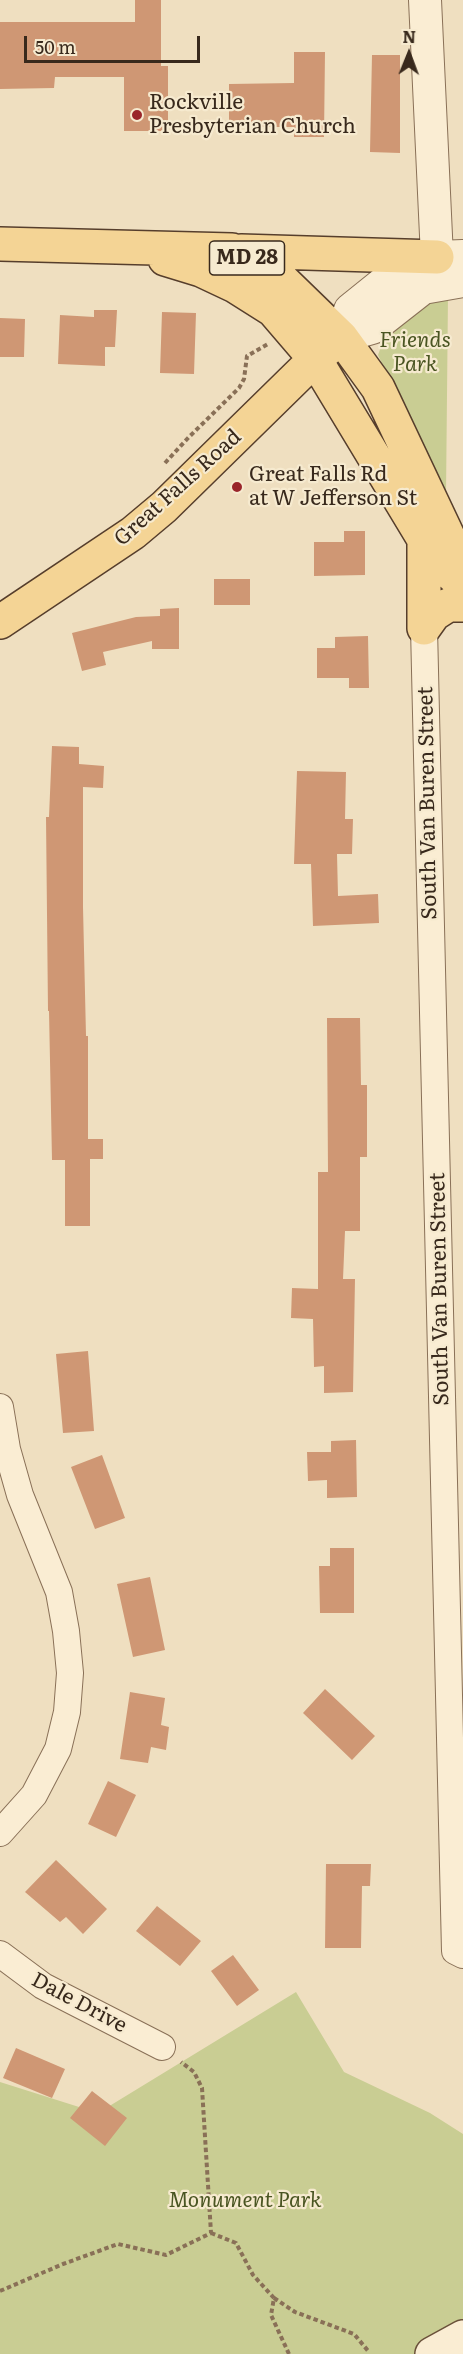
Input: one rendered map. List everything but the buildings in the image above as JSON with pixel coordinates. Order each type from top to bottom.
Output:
[{"type":"main road","name":"MD 28","points":[[0,244],[232,250],[274,272],[341,337],[378,388],[463,568]]},
{"type":"main road","name":"MD 28","points":[[126,246],[201,270],[235,286],[273,310],[315,358],[437,561],[463,584]]},
{"type":"main road","points":[[232,250],[450,257]]},
{"type":"main road","name":"Great Falls Road","points":[[0,621],[133,533],[164,507],[315,358],[341,337]]},
{"type":"main road","points":[[424,540],[424,628]]},
{"type":"main road","points":[[424,628],[434,614],[448,605],[463,605]]},
{"type":"main road","points":[[432,2354],[463,2337]]},
{"type":"street","points":[[341,337],[350,310],[387,281],[409,266],[450,257],[425,0]]},
{"type":"street","points":[[341,337],[372,328],[423,288],[463,281]]},
{"type":"street","name":"South Van Buren Street","points":[[424,628],[459,1953]]},
{"type":"street","points":[[0,1407],[7,1449],[20,1495],[59,1592],[70,1673],[67,1712],[58,1749],[34,1795],[0,1833]]},
{"type":"street","name":"Dale Drive","points":[[0,1954],[43,1986],[162,2047]]},
{"type":"path","points":[[159,470],[189,436],[239,388],[244,379],[247,356],[291,331]]},
{"type":"path","points":[[162,2047],[194,2072],[202,2088],[211,2233]]},
{"type":"path","points":[[0,2291],[118,2244],[166,2255],[211,2233],[236,2242],[253,2275],[274,2298],[295,2312],[354,2334],[369,2352]]},
{"type":"path","points":[[274,2298],[271,2315],[288,2354]]},
{"type":"green space","name":"Friends Park","points":[[448,295],[446,495],[378,355],[387,330],[413,311]]},
{"type":"green space","name":"Monument Park","points":[[296,1992],[344,2072],[430,2113],[463,2134],[463,2337],[432,2354],[0,2354],[0,2082],[98,2113]]},
{"type":"place","name":"Rockville Presbyterian Church","points":[[137,115]]},
{"type":"place","name":"Great Falls Rd at W Jefferson St","points":[[237,487]]}]
